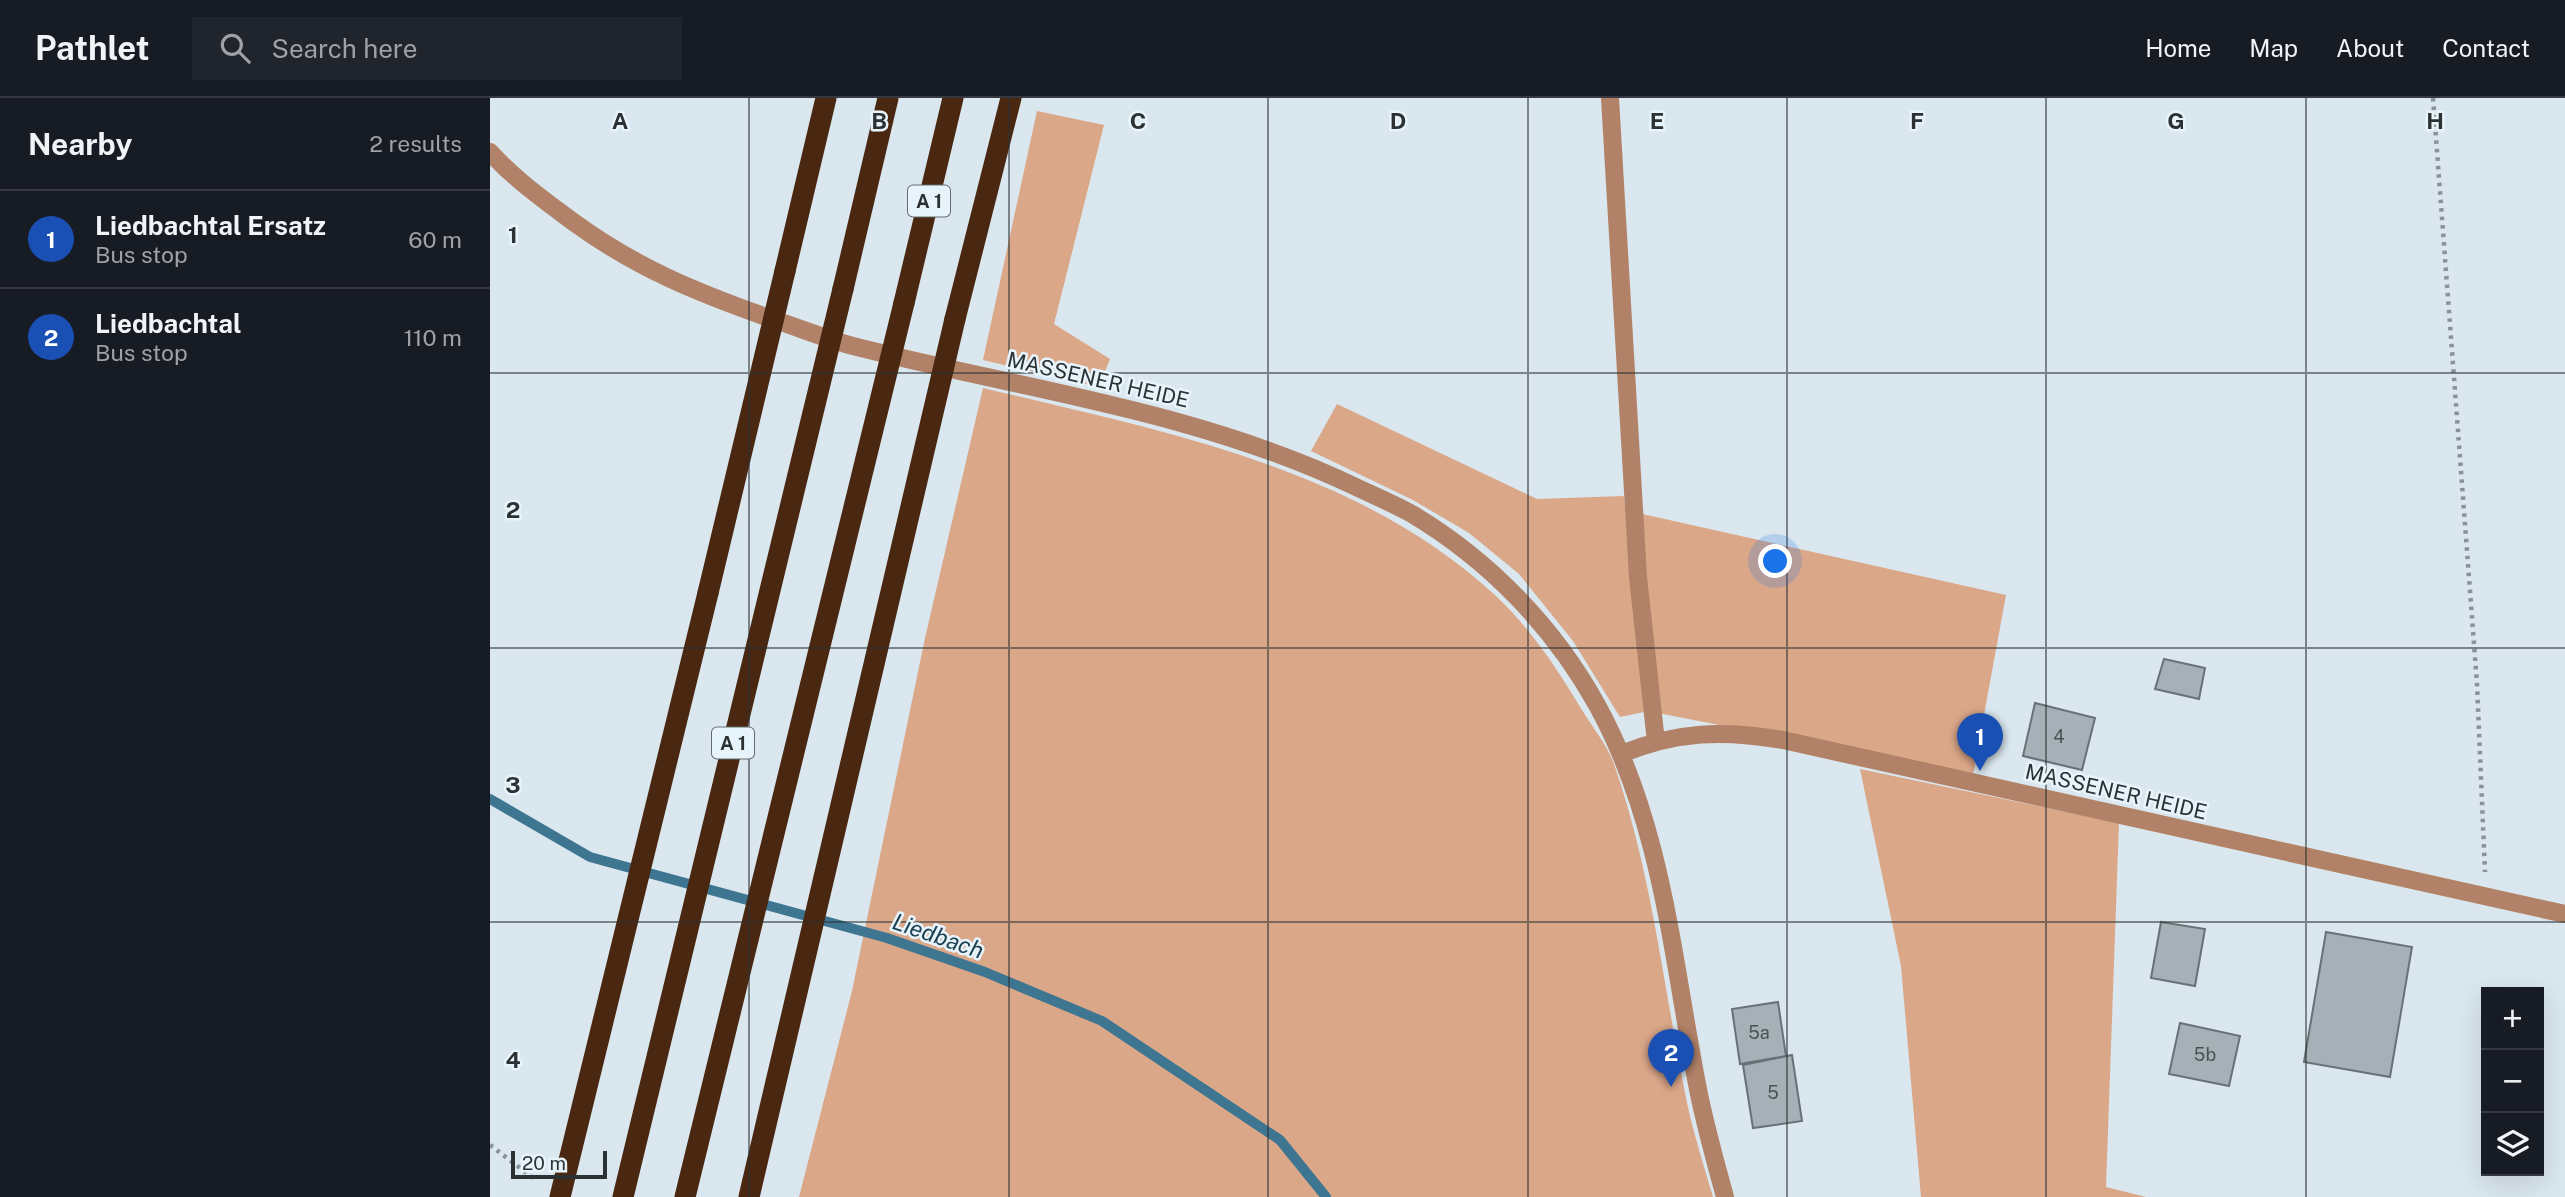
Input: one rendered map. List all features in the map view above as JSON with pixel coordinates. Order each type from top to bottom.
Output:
[{"type":"highway","points":[[553,1193],[826,98]]},
{"type":"highway","name":"A 1","points":[[623,1197],[888,98]]},
{"type":"highway","name":"A 1","points":[[685,1197],[953,98]]},
{"type":"highway","points":[[749,1197],[955,319],[1011,98]]},
{"type":"street","points":[[1610,98],[1638,577],[1656,742]]},
{"type":"street","name":"MASSENER HEIDE","points":[[490,152],[539,196],[597,239],[646,268],[703,295],[853,346],[1142,412],[1233,437],[1307,464],[1409,512],[1469,554],[1534,614],[1598,705],[1621,754],[1649,832],[1657,864],[1696,1082],[1725,1197]]},
{"type":"street","name":"MASSENER HEIDE","points":[[1621,754],[1656,742],[1707,733],[1746,734],[1783,740],[2565,914]]},
{"type":"path","points":[[2433,98],[2477,684],[2486,897]]},
{"type":"path","points":[[490,1145],[553,1193]]},
{"type":"shaded area","points":[[1037,111],[1104,125],[1054,324],[1110,359],[1099,387],[983,360]]},
{"type":"shaded area","points":[[983,388],[1187,439],[1320,485],[1382,515],[1441,552],[1496,596],[1519,620],[1559,674],[1614,764],[1648,889],[1687,1103],[1713,1197],[799,1197],[852,991],[925,638]]},
{"type":"shaded area","points":[[1337,404],[1537,499],[1624,496],[1644,712],[1620,717],[1573,641],[1519,574],[1469,533],[1413,500],[1311,451]]},
{"type":"shaded area","points":[[1638,513],[2006,595],[1973,775],[1658,713]]},
{"type":"shaded area","points":[[1860,769],[2119,823],[2106,1187],[2146,1197],[1921,1197],[1901,966]]},
{"type":"building","points":[[2164,659],[2205,668],[2199,699],[2155,689]]},
{"type":"building","points":[[2035,703],[2095,718],[2082,770],[2023,756]]},
{"type":"building","points":[[2161,922],[2205,929],[2195,986],[2151,978]]},
{"type":"building","points":[[2326,932],[2412,947],[2390,1077],[2304,1062]]},
{"type":"building","points":[[1778,1002],[1786,1056],[1740,1064],[1732,1009]]},
{"type":"building","points":[[2180,1023],[2240,1036],[2229,1086],[2169,1074]]},
{"type":"building","points":[[1792,1055],[1802,1121],[1753,1128],[1743,1065]]},
{"type":"waterway","name":"Liedbach","points":[[490,799],[590,857],[887,938],[985,972],[1102,1021],[1280,1140],[1326,1197]]},
{"type":"place","name":"Liedbachtal Ersatz","points":[[1980,771]]},
{"type":"place","name":"Liedbachtal","points":[[1671,1087]]}]
